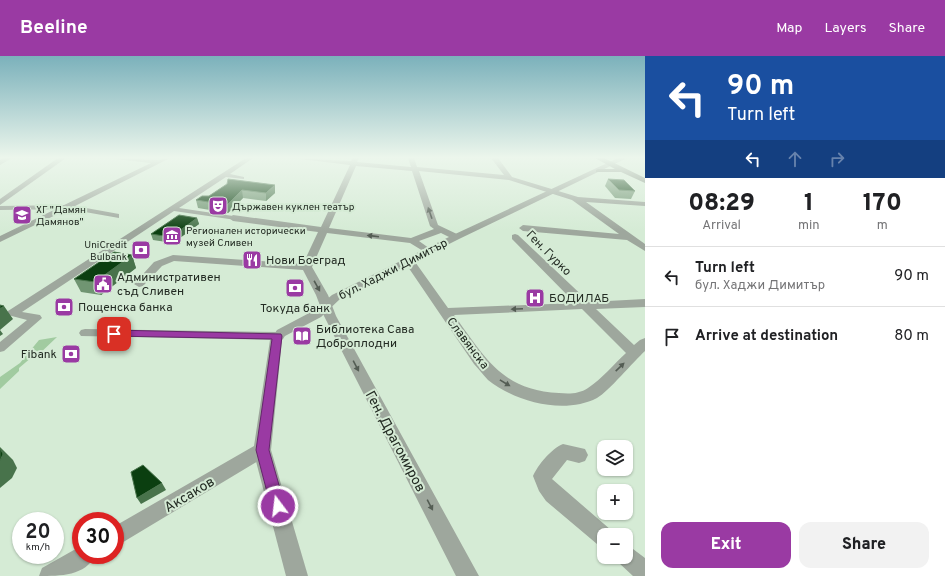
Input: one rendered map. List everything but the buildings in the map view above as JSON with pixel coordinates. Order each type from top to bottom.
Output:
[{"type":"street","points":[[0,203],[29,182]]},
{"type":"street","points":[[0,239],[118,182]]},
{"type":"street","points":[[12,313],[213,182]]},
{"type":"street","points":[[139,284],[158,264],[173,258],[307,267],[345,182]]},
{"type":"street","points":[[419,182],[434,226],[456,237]]},
{"type":"street","points":[[524,182],[575,198],[645,204]]},
{"type":"street","name":"бул. Хаджи Димитър","points":[[278,336],[286,330],[317,314],[336,297],[456,237],[572,182]]},
{"type":"street","points":[[575,198],[645,248]]},
{"type":"street","points":[[0,208],[68,207],[116,216]]},
{"type":"street","points":[[172,209],[412,241],[428,251]]},
{"type":"street","points":[[523,228],[645,238]]},
{"type":"street","points":[[412,241],[440,230]]},
{"type":"street","name":"Ген. Гурко","points":[[515,237],[584,306],[634,353]]},
{"type":"street","name":"Славянска","points":[[408,261],[479,360],[492,375],[507,385],[531,395],[552,399],[575,400],[593,393],[645,343]]},
{"type":"street","name":"Ген. Драгомиров","points":[[307,267],[468,576]]},
{"type":"street","points":[[445,312],[645,303]]},
{"type":"street","points":[[0,310],[36,318],[0,348]]},
{"type":"street","points":[[85,333],[278,336],[262,450],[297,576]]},
{"type":"street","name":"Аксаков","points":[[124,532],[262,450]]},
{"type":"street","points":[[579,455],[563,452],[542,476],[545,485],[553,494],[597,531]]},
{"type":"street","points":[[633,562],[645,572]]},
{"type":"street","points":[[50,576],[72,563]]},
{"type":"green space","points":[[57,337],[36,357],[32,357],[19,368],[19,371],[0,389],[0,377],[20,363],[39,340]]},
{"type":"place","name":"Държавен куклен театър","points":[[218,206]]},
{"type":"place","name":"ХГ \"Дамян Дамянов\"","points":[[22,215]]},
{"type":"place","name":"Регионален исторически музей Сливен","points":[[172,236]]},
{"type":"place","name":"UniCredit Bulbank","points":[[141,250]]},
{"type":"place","name":"Нови Боеград","points":[[252,260]]},
{"type":"place","name":"Административен съд Сливен","points":[[103,284]]},
{"type":"place","name":"Токуда банк","points":[[295,288]]},
{"type":"place","name":"БОДИЛАБ","points":[[535,298]]},
{"type":"place","name":"Пощенска банка","points":[[64,307]]},
{"type":"place","name":"Библиотека Сава Доброплодни","points":[[302,336]]},
{"type":"place","name":"Fibank","points":[[71,354]]},
{"type":"route","points":[[114,334],[278,336],[276,340],[262,450],[278,506]]}]
